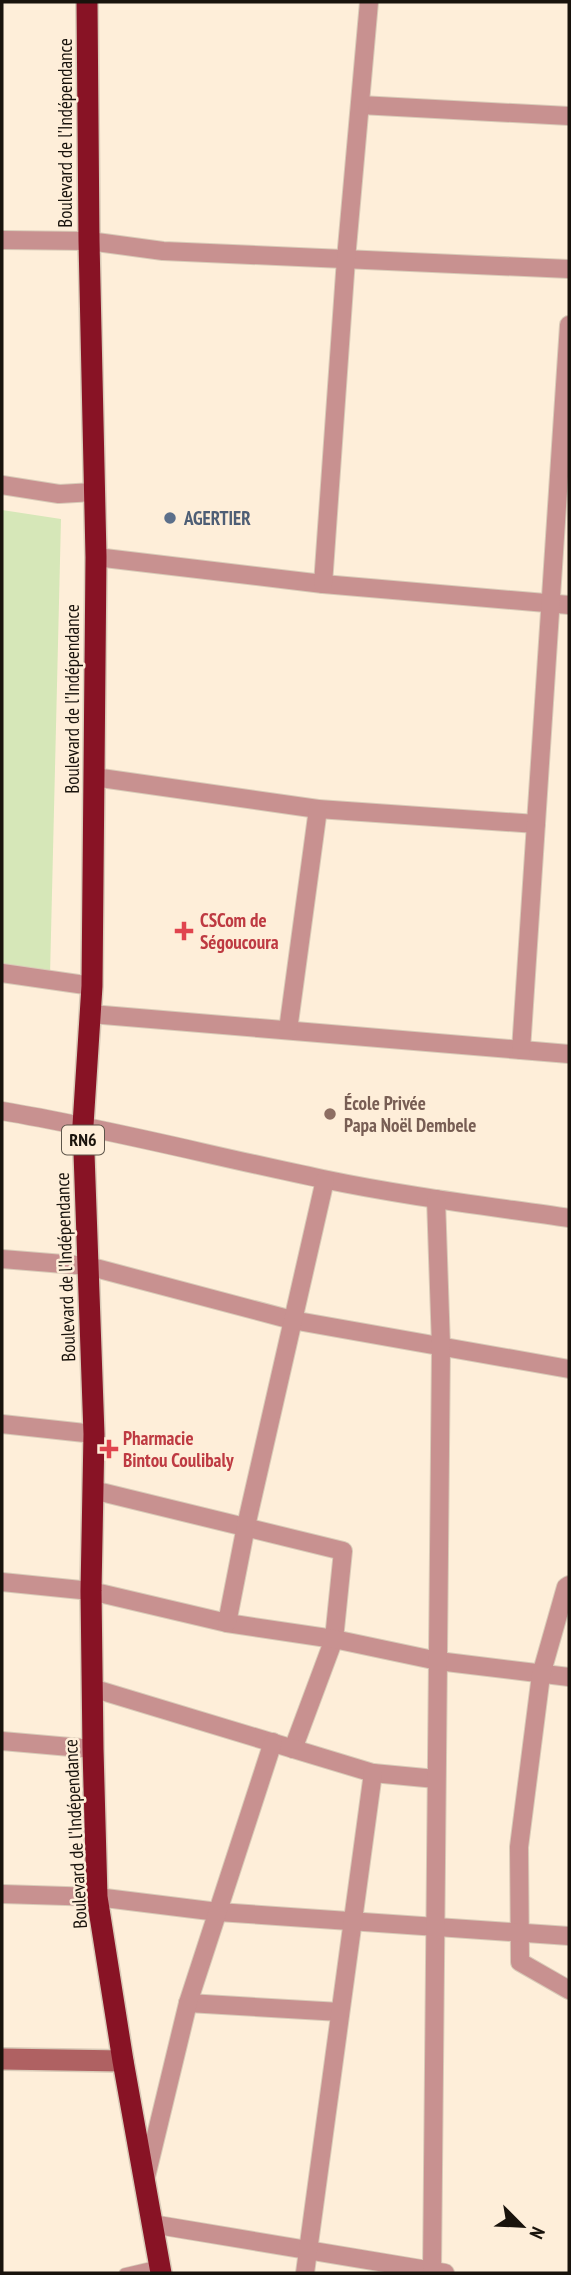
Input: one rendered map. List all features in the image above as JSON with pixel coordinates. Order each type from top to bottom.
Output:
[{"type":"highway","name":"Boulevard de l'Indépendance","points":[[87,2],[96,557],[92,986],[83,1125],[94,1434],[92,1688],[97,1897],[160,2269]]},
{"type":"street","points":[[323,583],[345,259],[369,2]]},
{"type":"street","points":[[360,105],[569,116]]},
{"type":"street","points":[[2,240],[89,242],[163,251],[569,269]]},
{"type":"street","points":[[521,1050],[569,325]]},
{"type":"street","points":[[2,485],[59,494],[94,492]]},
{"type":"street","points":[[96,557],[323,583],[569,605]]},
{"type":"street","points":[[94,777],[318,809],[536,824]]},
{"type":"street","points":[[288,1030],[318,809]]},
{"type":"street","points":[[2,973],[92,986]]},
{"type":"street","points":[[91,1014],[569,1054]]},
{"type":"street","points":[[2,1111],[83,1125],[325,1180],[569,1218]]},
{"type":"street","points":[[227,1623],[246,1526],[325,1180]]},
{"type":"street","points":[[152,2224],[437,2272],[435,1927],[441,1346],[436,1199]]},
{"type":"street","points":[[2,1259],[88,1266],[292,1320],[569,1369]]},
{"type":"street","points":[[2,1424],[94,1434]]},
{"type":"street","points":[[93,1490],[343,1551],[334,1639],[293,1749]]},
{"type":"street","points":[[2,1582],[92,1591],[227,1623],[334,1639],[438,1661],[569,1677]]},
{"type":"street","points":[[569,1585],[566,1587],[541,1675],[519,1847],[520,1962],[569,1990]]},
{"type":"street","points":[[92,1688],[373,1773],[436,1779]]},
{"type":"street","points":[[2,1741],[93,1749]]},
{"type":"street","points":[[145,2181],[188,2003],[273,1742]]},
{"type":"street","points":[[305,2273],[373,1773]]},
{"type":"street","points":[[2,1894],[97,1897],[218,1912],[569,1936]]},
{"type":"street","points":[[188,2003],[340,2012]]},
{"type":"street","points":[[2,2060],[123,2061]]},
{"type":"lane","points":[[124,2273],[160,2269]]},
{"type":"green space","points":[[2,510],[61,519],[50,976],[2,968]]},
{"type":"place","name":"AGERTIER","points":[[170,518]]},
{"type":"place","name":"CSCom de Ségoucoura","points":[[184,931]]},
{"type":"place","name":"École Privée Papa Noël Dembele","points":[[330,1114]]},
{"type":"place","name":"Pharmacie Bintou Coulibaly","points":[[109,1449]]}]
